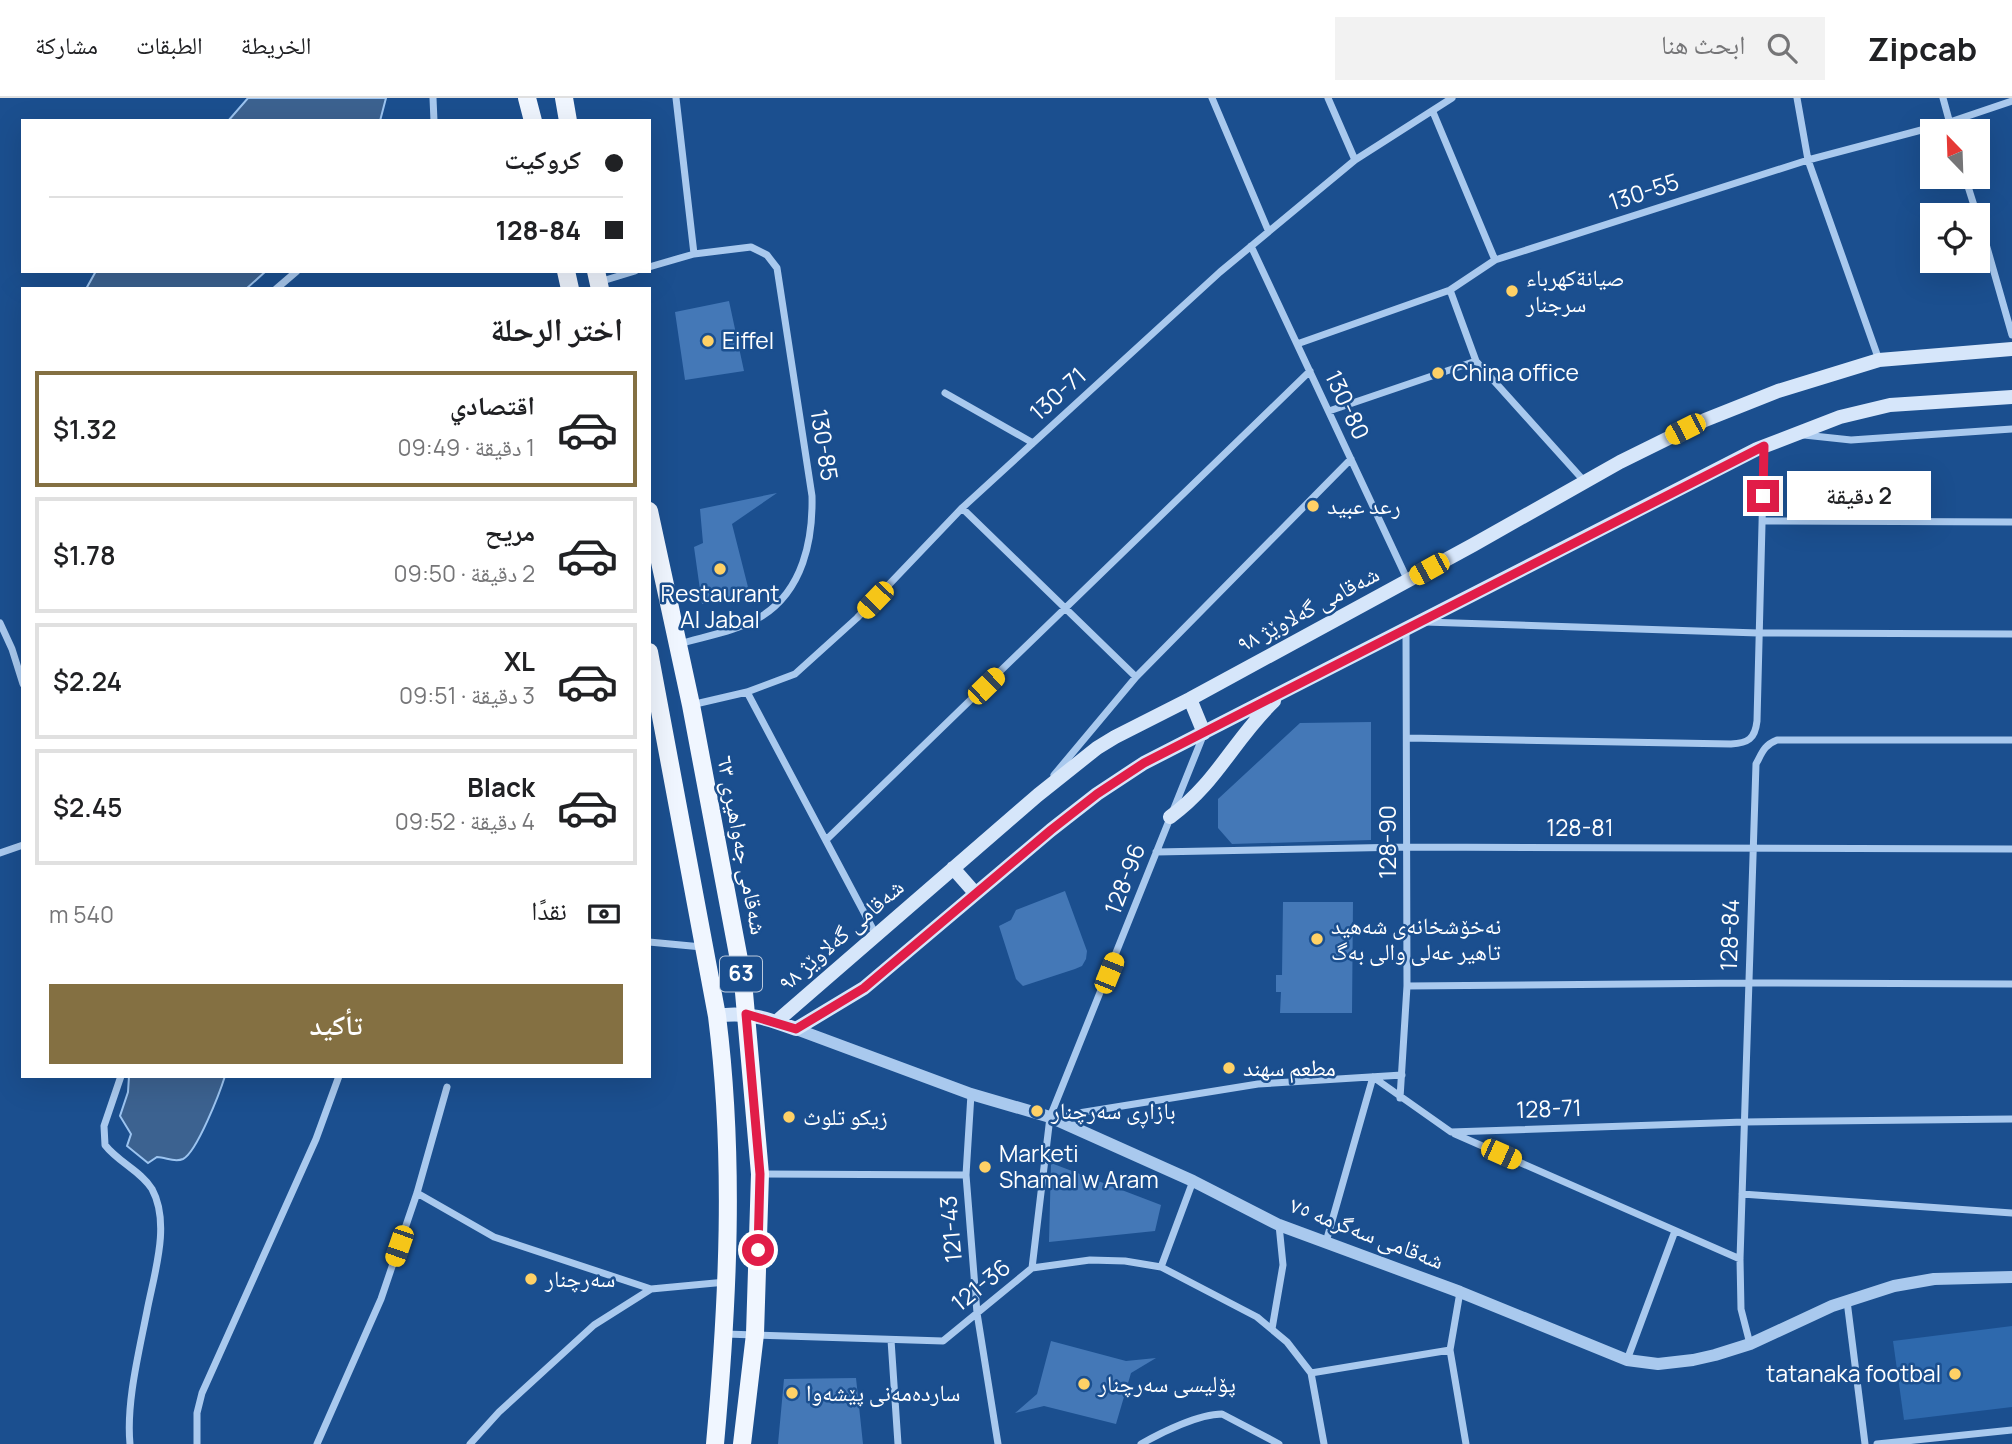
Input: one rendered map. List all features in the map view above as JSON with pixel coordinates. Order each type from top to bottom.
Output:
[{"type":"main road","points":[[527,98],[532,119]]},
{"type":"main road","points":[[564,98],[568,119]]},
{"type":"main road","name":"شەقامی گەلاوێژ ٩٨","points":[[776,1022],[1038,795],[1097,748],[1408,581],[1585,482],[1685,429],[1743,404],[1827,374],[1879,360],[2012,349]]},
{"type":"main road","name":"شەقامی گەلاوێژ ٩٨","points":[[796,1029],[864,988],[1051,830],[1097,794],[1144,763],[1793,433],[1840,417],[1890,405],[2012,397]]},
{"type":"main road","name":"شەقامی جەواهیری ٦٣","points":[[651,519],[679,644],[733,919],[746,1014],[760,1174],[755,1335],[742,1444]]},
{"type":"main road","name":"63","points":[[651,662],[717,1016],[723,1070],[727,1139],[727,1282],[715,1444]]},
{"type":"main road","points":[[1170,817],[1190,803],[1206,786],[1250,726],[1283,692]]},
{"type":"main road","points":[[1190,699],[1204,733]]},
{"type":"main road","points":[[953,868],[975,893]]},
{"type":"main road","name":"شەقامی سەگرمە ٧٥","points":[[717,1016],[746,1014],[796,1029]]},
{"type":"street","points":[[433,98],[434,119]]},
{"type":"street","points":[[676,98],[694,254]]},
{"type":"street","points":[[1212,98],[1268,230]]},
{"type":"street","points":[[1328,98],[1355,160]]},
{"type":"street","points":[[1797,98],[1808,160],[1879,360]]},
{"type":"street","points":[[1942,98],[1948,119]]},
{"type":"street","name":"130-71","points":[[691,705],[747,692],[795,674],[857,618],[962,508],[1268,230],[1355,160],[1433,112],[1447,99]]},
{"type":"street","name":"130-55","points":[[1970,119],[2012,102]]},
{"type":"street","points":[[1433,112],[1495,260]]},
{"type":"street","name":"130-55","points":[[1297,344],[1450,290],[1495,260],[1808,160],[1920,134]]},
{"type":"street","name":"130-80","points":[[1251,246],[1408,581]]},
{"type":"street","name":"130-85","points":[[651,266],[694,254],[751,247],[767,255],[777,268],[812,496],[813,524],[808,550],[798,575],[781,601],[761,616],[732,629],[679,644]]},
{"type":"street","points":[[1990,260],[2012,335]]},
{"type":"street","points":[[278,287],[295,273]]},
{"type":"street","points":[[598,281],[628,273]]},
{"type":"street","points":[[1450,290],[1476,361],[1585,482]]},
{"type":"street","points":[[1329,411],[1476,361]]},
{"type":"street","points":[[826,840],[1310,371]]},
{"type":"street","points":[[945,393],[1033,443]]},
{"type":"street","points":[[1793,433],[1851,440],[2012,429]]},
{"type":"street","points":[[1408,738],[1731,744],[1749,740],[1755,733],[1764,446]]},
{"type":"street","points":[[1038,795],[1136,677],[1351,459]]},
{"type":"street","points":[[962,508],[1136,677]]},
{"type":"street","points":[[1762,521],[2012,522]]},
{"type":"street","points":[[1420,622],[1758,633],[2012,634]]},
{"type":"street","points":[[0,623],[21,678]]},
{"type":"street","name":"128-90","points":[[1399,1098],[1407,986],[1406,629]]},
{"type":"street","points":[[747,692],[876,935]]},
{"type":"street","name":"128-96","points":[[1032,1268],[1050,1117],[1204,733]]},
{"type":"street","name":"128-84","points":[[1750,1344],[1741,1308],[1740,1259],[1756,764],[1763,750],[1777,740],[2012,740]]},
{"type":"street","points":[[0,853],[21,846]]},
{"type":"street","name":"128-81","points":[[1156,852],[1407,847],[2012,849]]},
{"type":"street","points":[[651,942],[703,947]]},
{"type":"street","points":[[1407,986],[2012,984]]},
{"type":"street","name":"شەقامی سەگرمە ٧٥","points":[[796,1029],[971,1094],[1050,1117],[1193,1181],[1279,1225],[1460,1292],[1627,1360],[1675,1363],[1715,1355],[1750,1344],[1847,1301],[1894,1286],[1934,1279],[2012,1277]]},
{"type":"street","points":[[1050,1117],[1258,1084],[1402,1075]]},
{"type":"street","points":[[1373,1077],[1399,1098],[1451,1132],[1740,1259]]},
{"type":"street","points":[[1326,1242],[1373,1077]]},
{"type":"street","points":[[120,1078],[104,1126],[105,1146],[145,1180],[156,1199],[160,1220],[156,1266],[139,1350],[130,1444]]},
{"type":"street","points":[[197,1444],[197,1413],[202,1394],[316,1139],[338,1078]]},
{"type":"street","points":[[317,1444],[381,1299],[417,1193],[447,1087]]},
{"type":"street","name":"121-43","points":[[971,1094],[966,1175],[977,1313],[998,1444]]},
{"type":"street","name":"128-71","points":[[1451,1132],[1744,1122],[2012,1119]]},
{"type":"street","points":[[760,1174],[966,1175]]},
{"type":"street","points":[[1161,1267],[1193,1181]]},
{"type":"street","points":[[417,1193],[494,1237],[605,1276],[651,1289],[727,1282]]},
{"type":"street","points":[[1742,1194],[2012,1213]]},
{"type":"street","points":[[1272,1329],[1283,1265],[1279,1225]]},
{"type":"street","points":[[1627,1360],[1675,1231]]},
{"type":"street","name":"121-36","points":[[724,1334],[943,1341],[1032,1268],[1090,1260],[1125,1261],[1161,1267],[1257,1317],[1287,1342],[1311,1373]]},
{"type":"street","points":[[470,1444],[499,1412],[594,1325],[651,1289]]},
{"type":"street","points":[[1460,1292],[1450,1350],[1465,1444]]},
{"type":"street","points":[[1847,1301],[1865,1444]]},
{"type":"street","points":[[891,1340],[898,1444]]},
{"type":"street","points":[[1324,1444],[1311,1373],[1450,1350]]},
{"type":"street","points":[[1141,1444],[1212,1414],[1222,1415],[1279,1444]]},
{"type":"street","points":[[1877,1444],[2012,1430]]},
{"type":"shaded area","points":[[248,98],[386,98],[381,119],[230,119]]},
{"type":"shaded area","points":[[95,273],[264,273],[248,287],[87,287]]},
{"type":"shaded area","points":[[129,1078],[224,1078],[201,1134],[183,1159],[157,1157],[148,1163],[127,1146],[131,1134],[120,1116],[128,1092]]},
{"type":"shaded area","name":"tatanaka footbal","points":[[2012,1326],[2012,1407],[1904,1420],[1893,1341]]},
{"type":"building","name":"Eiffel","points":[[729,301],[744,371],[685,380],[675,312]]},
{"type":"building","name":"Restaurant Al Jabal","points":[[777,493],[732,524],[749,591],[702,604],[694,547],[703,543],[700,509]]},
{"type":"building","points":[[1371,722],[1371,840],[1232,844],[1218,828],[1218,799],[1300,723]]},
{"type":"building","points":[[1065,891],[1087,951],[1086,959],[1082,966],[1075,969],[1023,986],[1016,979],[999,926],[1011,920],[1016,910]]},
{"type":"building","name":"نەخۆشخانەی شەهید تاهیر عەلی والی بەگ","points":[[1283,902],[1353,902],[1352,1013],[1280,1013],[1281,992],[1276,992],[1276,975],[1282,975]]},
{"type":"building","points":[[1051,1163],[1161,1205],[1155,1231],[1049,1242]]},
{"type":"building","name":"پۆلیسی سەرچنار","points":[[1051,1341],[1126,1361],[1156,1358],[1131,1373],[1116,1424],[1044,1406],[1015,1413],[1037,1394]]},
{"type":"building","points":[[856,1378],[863,1444],[778,1444],[784,1379]]},
{"type":"place","name":"صيانةكهرباء سرجنار","points":[[1512,291]]},
{"type":"place","name":"Eiffel","points":[[708,341]]},
{"type":"place","name":"China office","points":[[1438,373]]},
{"type":"place","name":"رعد عبيد","points":[[1313,506]]},
{"type":"place","name":"Restaurant Al Jabal","points":[[720,569]]},
{"type":"place","name":"نەخۆشخانەی شەهید تاهیر عەلی والی بەگ","points":[[1317,939]]},
{"type":"place","name":"مطعم سهند","points":[[1229,1068]]},
{"type":"place","name":"بازاڕی سەرچنار","points":[[1037,1111]]},
{"type":"place","name":"زيكو تلوث","points":[[789,1117]]},
{"type":"place","name":"Marketi Shamal w Aram","points":[[985,1167]]},
{"type":"place","name":"سەرچنار","points":[[531,1279]]},
{"type":"place","name":"tatanaka footbal","points":[[1955,1374]]},
{"type":"place","name":"پۆلیسی سەرچنار","points":[[1084,1384]]},
{"type":"place","name":"ساردەمەنی پێشەوا","points":[[792,1393]]},
{"type":"route","points":[[758,1250],[760,1174],[746,1014],[796,1029],[847,1000],[884,973],[1051,830],[1097,794],[1144,763],[1764,446],[1763,496]]}]
